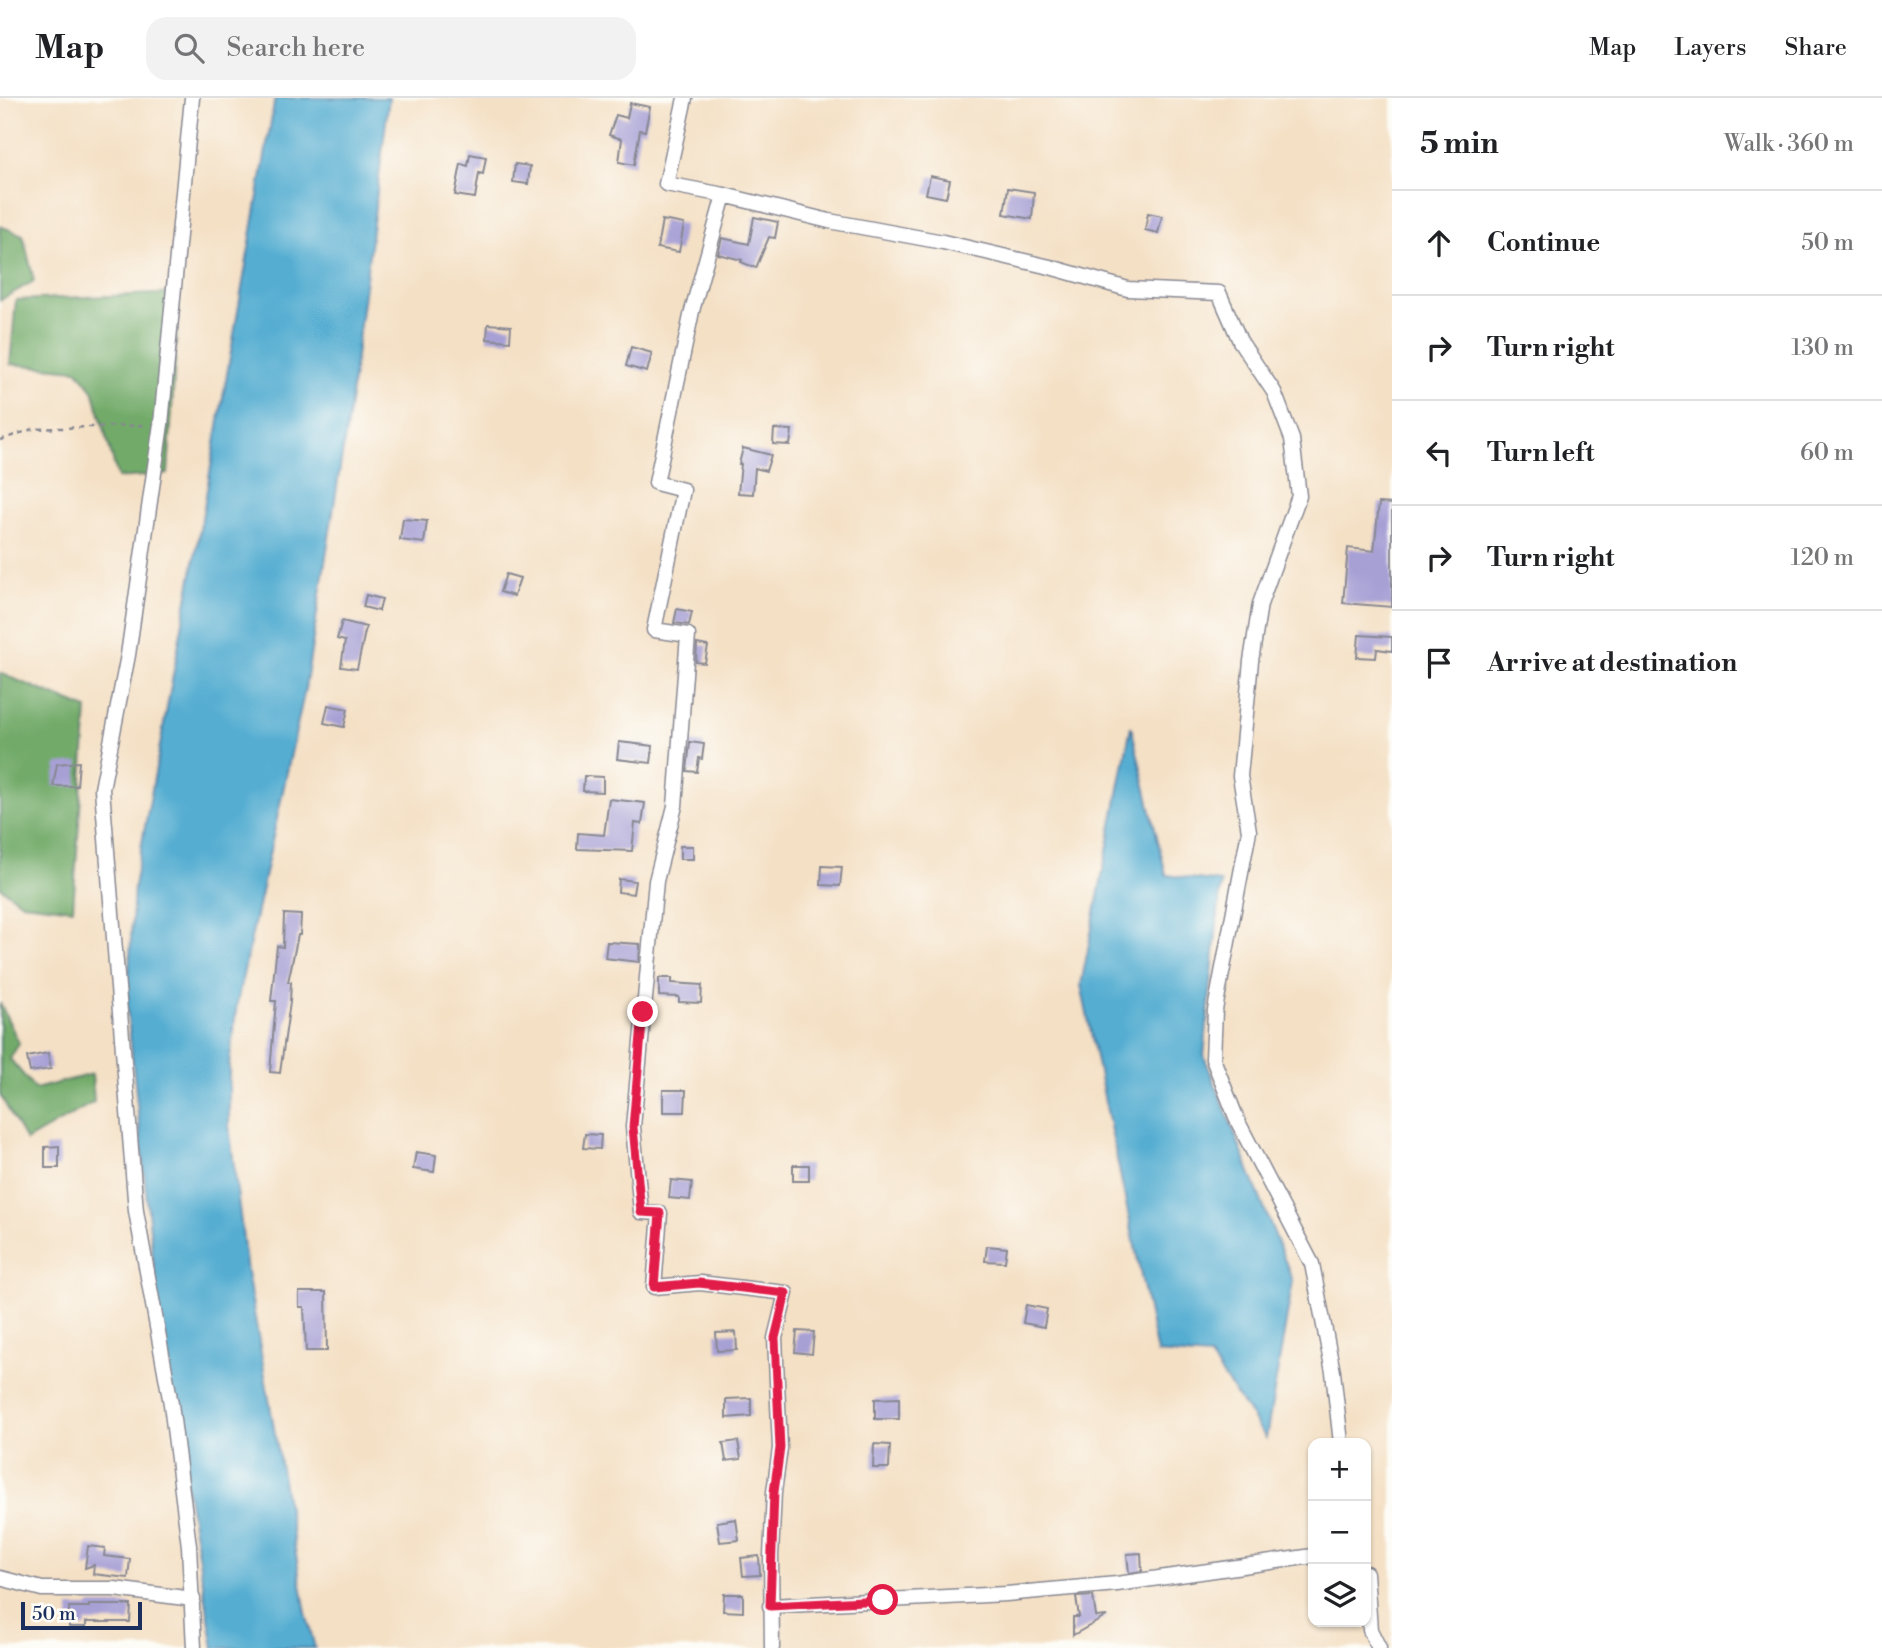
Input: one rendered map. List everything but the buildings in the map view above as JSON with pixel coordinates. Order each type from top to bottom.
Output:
[{"type":"street","points":[[192,98],[161,424],[128,655],[102,789],[136,1211],[172,1404],[189,1546],[194,1648]]},
{"type":"street","points":[[685,98],[666,184],[943,242],[1050,267],[1128,289],[1219,293],[1240,341],[1274,392],[1292,439],[1299,496],[1260,604],[1251,660],[1240,776],[1250,831],[1215,1010],[1213,1059],[1238,1122],[1312,1264],[1333,1373],[1340,1438]]},
{"type":"street","points":[[724,195],[692,311],[656,483],[683,490],[654,630],[688,635],[675,806],[656,881],[633,1127],[641,1212],[660,1213],[654,1287],[699,1283],[786,1293],[775,1338],[780,1448],[774,1492],[770,1606],[772,1648]]},
{"type":"street","points":[[770,1606],[1006,1594],[1116,1584],[1308,1557]]},
{"type":"street","points":[[0,1578],[42,1589],[114,1589],[193,1599]]},
{"type":"street","points":[[1370,1627],[1379,1648]]},
{"type":"path","points":[[0,440],[33,429],[161,424]]},
{"type":"green space","points":[[0,226],[23,235],[34,281],[0,300]]},
{"type":"green space","points":[[179,293],[168,474],[118,478],[93,390],[77,370],[10,364],[16,300]]},
{"type":"green space","points":[[0,673],[87,709],[73,909],[22,903],[0,887]]},
{"type":"green space","points":[[0,1003],[19,1043],[10,1059],[35,1089],[92,1074],[94,1102],[26,1141],[0,1095]]},
{"type":"water","points":[[275,98],[389,98],[349,411],[305,689],[237,1003],[229,1065],[229,1125],[247,1272],[306,1613],[315,1648],[214,1648],[161,1337],[127,1007],[134,886],[201,524]]},
{"type":"water","points":[[1131,726],[1166,875],[1221,882],[1204,1056],[1293,1281],[1266,1438],[1210,1357],[1157,1353],[1081,985]]},
{"type":"route","points":[[643,1012],[633,1127],[641,1212],[660,1213],[654,1287],[699,1283],[786,1293],[775,1338],[780,1448],[774,1492],[770,1606],[803,1602],[883,1600]]}]
